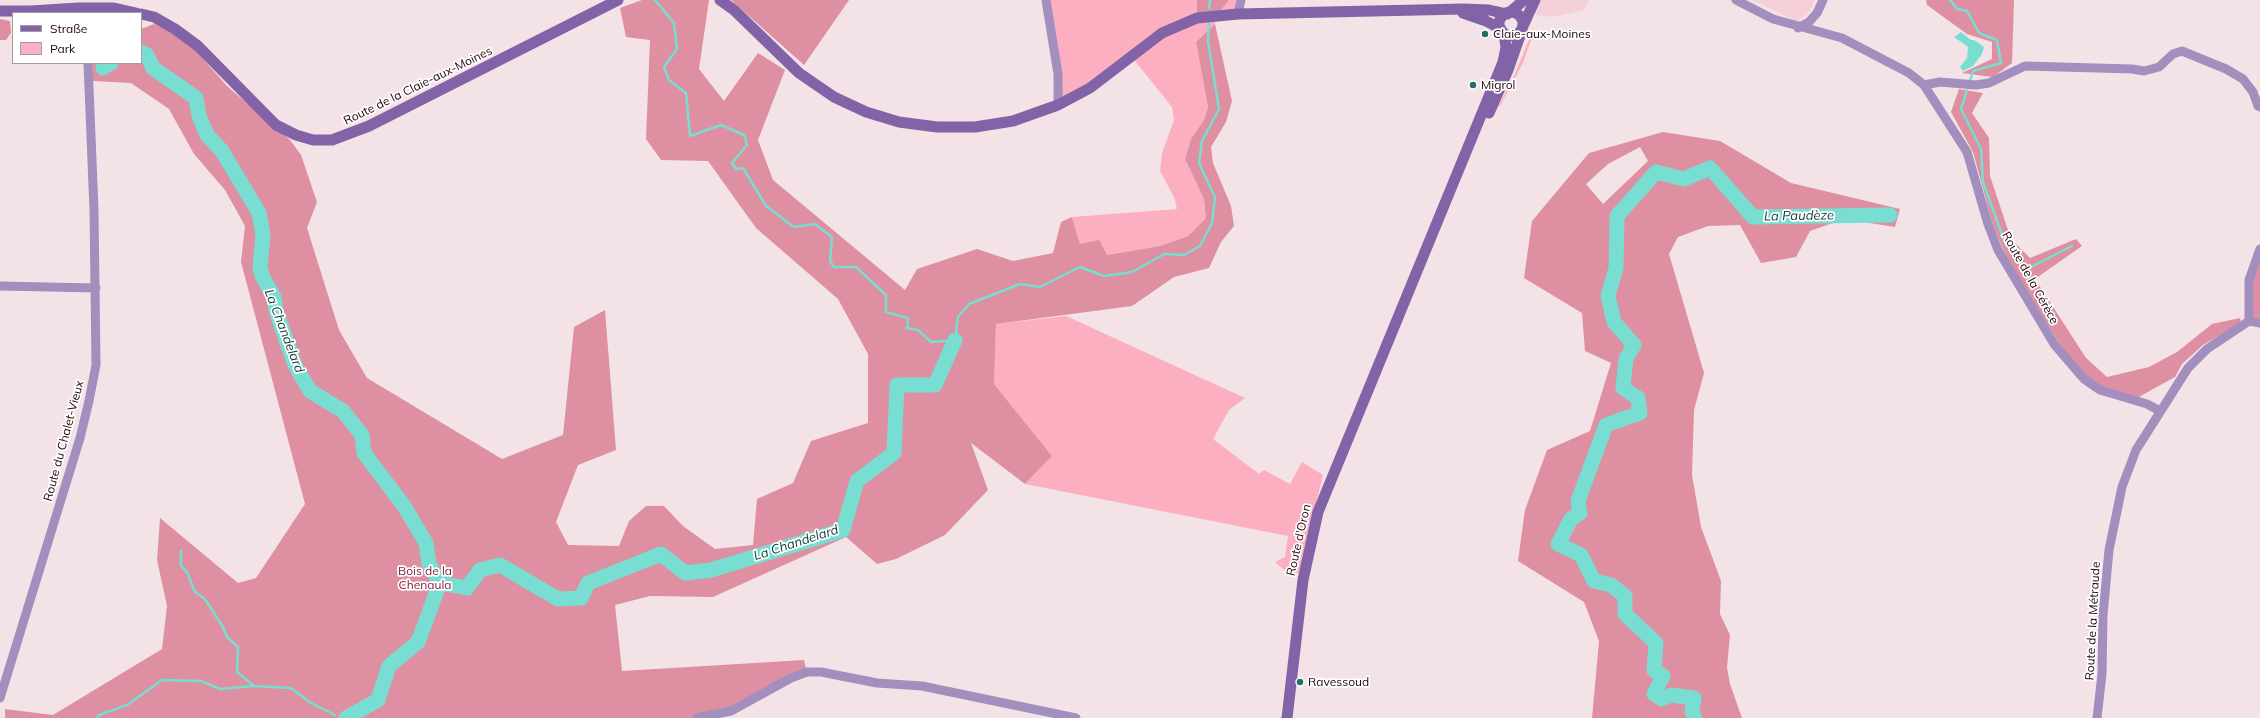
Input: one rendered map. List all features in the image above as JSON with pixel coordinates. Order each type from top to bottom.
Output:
[{"type":"main road","name":"Route de la Claie-aux-Moines","points":[[142,14],[154,17],[175,29],[198,46],[276,125],[296,136],[313,140],[332,140],[369,126],[618,0]]},
{"type":"main road","points":[[720,0],[734,10],[799,73],[834,97],[866,112],[899,122],[937,127],[975,127],[1013,120],[1058,105],[1090,88],[1162,33],[1197,18],[1238,14],[1490,10],[1520,16],[1522,28]]},
{"type":"main road","points":[[1438,222],[1502,62],[1506,48],[1501,20],[1524,0]]},
{"type":"main road","points":[[1438,222],[1499,91],[1522,28],[1535,0]]},
{"type":"main road","points":[[0,11],[113,7],[132,12]]},
{"type":"main road","points":[[1442,10],[1475,17],[1514,36],[1522,28]]},
{"type":"main road","name":"Route d'Oron","points":[[1287,718],[1300,599],[1310,543],[1327,487],[1438,222]]},
{"type":"street","points":[[1046,0],[1058,74],[1058,105]]},
{"type":"street","points":[[1238,14],[1241,0]]},
{"type":"street","name":"Route de la Cérèce","points":[[1736,0],[1773,19],[1798,28],[1842,38],[1908,73],[1924,85],[1967,152],[1988,224],[1998,250],[2054,344],[2084,379],[2100,390],[2147,404],[2160,411]]},
{"type":"street","points":[[1798,28],[1809,22],[1817,13],[1822,0]]},
{"type":"street","points":[[1924,85],[1940,82],[1976,85],[1989,83],[2025,66],[2132,69],[2144,71],[2159,67],[2173,54],[2182,51],[2226,69],[2243,78],[2253,92],[2258,106],[2260,107]]},
{"type":"street","name":"Route du Chalet-Vieux","points":[[0,698],[89,401],[96,364],[96,288],[88,64]]},
{"type":"street","points":[[2260,249],[2249,280],[2249,321],[2260,323]]},
{"type":"street","points":[[0,286],[96,288]]},
{"type":"street","name":"Route de la Métraude","points":[[2097,718],[2102,674],[2103,615],[2115,518],[2122,487],[2136,450],[2188,368],[2207,349],[2249,321]]},
{"type":"street","points":[[697,718],[731,711],[791,678],[807,672],[821,672],[877,683],[922,686],[1076,718]]},
{"type":"shaded area","points":[[1541,0],[1589,0],[1584,10],[1553,17],[1536,15]]},
{"type":"shaded area","points":[[1753,0],[1815,0],[1809,13],[1797,22]]},
{"type":"green space","name":"Bois de la Chenaula","points":[[642,0],[709,0],[699,69],[724,101],[758,53],[785,70],[758,140],[773,180],[905,290],[917,269],[977,249],[1013,261],[1053,253],[1061,222],[1072,217],[1080,244],[1099,240],[1107,255],[1160,246],[1188,236],[1206,218],[1204,199],[1185,159],[1191,139],[1204,120],[1208,107],[1196,42],[1215,24],[1232,101],[1226,122],[1211,147],[1213,163],[1231,206],[1234,226],[1221,242],[1209,268],[1174,277],[1132,306],[996,324],[994,384],[1052,456],[1025,484],[971,443],[988,490],[945,535],[896,559],[877,564],[846,537],[713,597],[650,596],[615,605],[622,671],[804,660],[807,672],[731,711],[697,718],[5,718],[5,709],[53,715],[162,649],[167,606],[157,560],[160,518],[238,583],[256,578],[305,504],[241,262],[245,226],[225,190],[194,154],[169,109],[131,83],[93,81],[92,64],[142,64],[142,29],[154,24],[170,30],[191,45],[227,86],[290,140],[301,155],[317,202],[307,228],[339,330],[367,378],[502,459],[563,435],[574,327],[605,310],[616,450],[578,465],[556,522],[568,545],[619,546],[629,521],[646,506],[664,506],[683,526],[715,549],[753,545],[757,499],[793,483],[811,441],[868,423],[868,354],[838,299],[756,228],[708,161],[661,160],[646,139],[650,40],[626,37],[620,8]]},
{"type":"green space","points":[[731,0],[849,0],[804,65]]},
{"type":"green space","points":[[1046,0],[1197,0],[1197,18],[1217,15],[1215,24],[1196,42],[1208,107],[1204,120],[1191,139],[1185,159],[1204,199],[1206,218],[1188,236],[1160,246],[1107,255],[1080,244],[1072,217],[1177,209],[1174,197],[1160,171],[1162,153],[1174,120],[1172,107],[1131,56],[1058,105]]},
{"type":"green space","points":[[1197,0],[1229,0],[1217,15],[1197,18]]},
{"type":"green space","points":[[1229,0],[1240,0],[1238,14],[1217,15]]},
{"type":"green space","points":[[1926,0],[2014,0],[2012,63],[1993,77],[1962,73],[1992,59],[1992,42],[1967,34],[1927,5]]},
{"type":"green space","points":[[0,19],[10,21],[11,33],[6,40],[0,40]]},
{"type":"green space","points":[[1530,37],[1532,37],[1523,63],[1500,106],[1498,107],[1514,76]]},
{"type":"green space","points":[[1959,89],[1983,93],[1972,113],[1989,138],[1990,176],[2011,239],[2030,258],[2076,239],[2082,246],[2035,279],[2086,358],[2107,377],[2149,367],[2177,352],[2212,324],[2240,318],[2241,323],[2203,345],[2182,364],[2175,377],[2137,398],[2103,387],[2087,378],[2059,343],[2018,278],[2003,249],[1993,225],[1973,152],[1951,112]]},
{"type":"green space","points":[[1663,132],[1720,141],[1791,183],[1900,209],[1895,227],[1844,219],[1810,231],[1796,257],[1761,263],[1740,225],[1708,226],[1678,237],[1669,254],[1704,373],[1694,410],[1692,475],[1701,527],[1721,581],[1720,614],[1730,635],[1727,667],[1730,684],[1742,718],[1592,718],[1599,641],[1584,602],[1518,561],[1525,510],[1547,450],[1590,431],[1611,363],[1585,351],[1582,313],[1524,278],[1532,221],[1589,153]],"holes":[[[1640,147],[1648,161],[1603,204],[1586,184],[1608,164]]]},
{"type":"green space","points":[[2260,261],[2260,319],[2253,317],[2252,281]]},
{"type":"green space","points":[[1066,316],[1245,398],[1229,410],[1213,439],[1259,474],[1264,470],[1290,484],[1302,462],[1323,475],[1299,573],[1288,573],[1275,562],[1285,557],[1288,536],[1025,484],[1052,456],[994,384],[996,324]]},
{"type":"water","points":[[1961,32],[1971,40],[1974,40],[1984,47],[1982,54],[1973,66],[1963,71],[1960,67],[1967,58],[1968,47],[1954,37]]},
{"type":"waterway","name":"La Chandelard","points":[[655,0],[674,23],[677,49],[664,67],[669,80],[686,93],[690,136],[721,125],[744,135],[747,145],[732,163],[736,169],[743,168],[766,206],[794,227],[815,224],[832,237],[830,261],[834,267],[856,267],[886,295],[886,312],[908,318],[907,328],[918,330],[931,342],[955,340],[958,317],[969,304],[1020,284],[1040,287],[1080,267],[1104,276],[1132,272],[1164,254],[1184,255],[1200,246],[1212,223],[1215,197],[1199,163],[1202,141],[1219,109],[1208,41],[1209,24]]},
{"type":"waterway","points":[[1209,8],[1210,0]]},
{"type":"waterway","name":"La Paudèze","points":[[1950,0],[1957,9],[1967,11],[1979,33],[1997,40],[2001,63],[1973,71],[1961,109],[1981,149],[1983,182],[2005,243],[2025,270],[2072,246]]},
{"type":"waterway","name":"La Chandelard","points":[[142,52],[147,55],[153,68],[196,98],[199,116],[207,135],[222,151],[259,213],[263,235],[260,268],[263,278],[274,297],[276,311],[295,365],[310,391],[343,411],[362,435],[364,453],[404,506],[426,543],[429,564],[440,583]]},
{"type":"waterway","name":"La Chandelard","points":[[103,68],[109,64]]},
{"type":"waterway","name":"La Paudèze","points":[[1695,718],[1692,712],[1694,698],[1671,695],[1662,699],[1654,694],[1663,676],[1654,670],[1656,643],[1625,614],[1625,596],[1611,585],[1594,581],[1581,555],[1558,544],[1571,519],[1580,513],[1578,501],[1606,425],[1640,413],[1638,398],[1623,388],[1626,359],[1634,345],[1614,322],[1608,296],[1616,268],[1617,216],[1656,172],[1684,179],[1710,168],[1753,217],[1890,215]]},
{"type":"waterway","name":"La Chandelard","points":[[346,718],[378,700],[389,666],[418,642],[440,583],[467,588],[480,570],[500,565],[558,599],[581,598],[588,583],[661,554],[685,573],[711,570],[843,530],[857,481],[894,453],[897,385],[935,385],[955,340]]},
{"type":"waterway","points":[[181,551],[181,566],[187,572],[195,592],[205,599],[223,627],[227,637],[238,647],[237,672],[253,685]]},
{"type":"waterway","points":[[97,718],[99,715],[127,705],[162,680],[201,681],[220,689],[253,686],[291,688],[311,703],[335,715]]},
{"type":"place","name":"Claie-aux-Moines","points":[[1485,34]]},
{"type":"place","name":"Migrol","points":[[1473,85]]},
{"type":"place","name":"Ravessoud","points":[[1300,682]]}]
